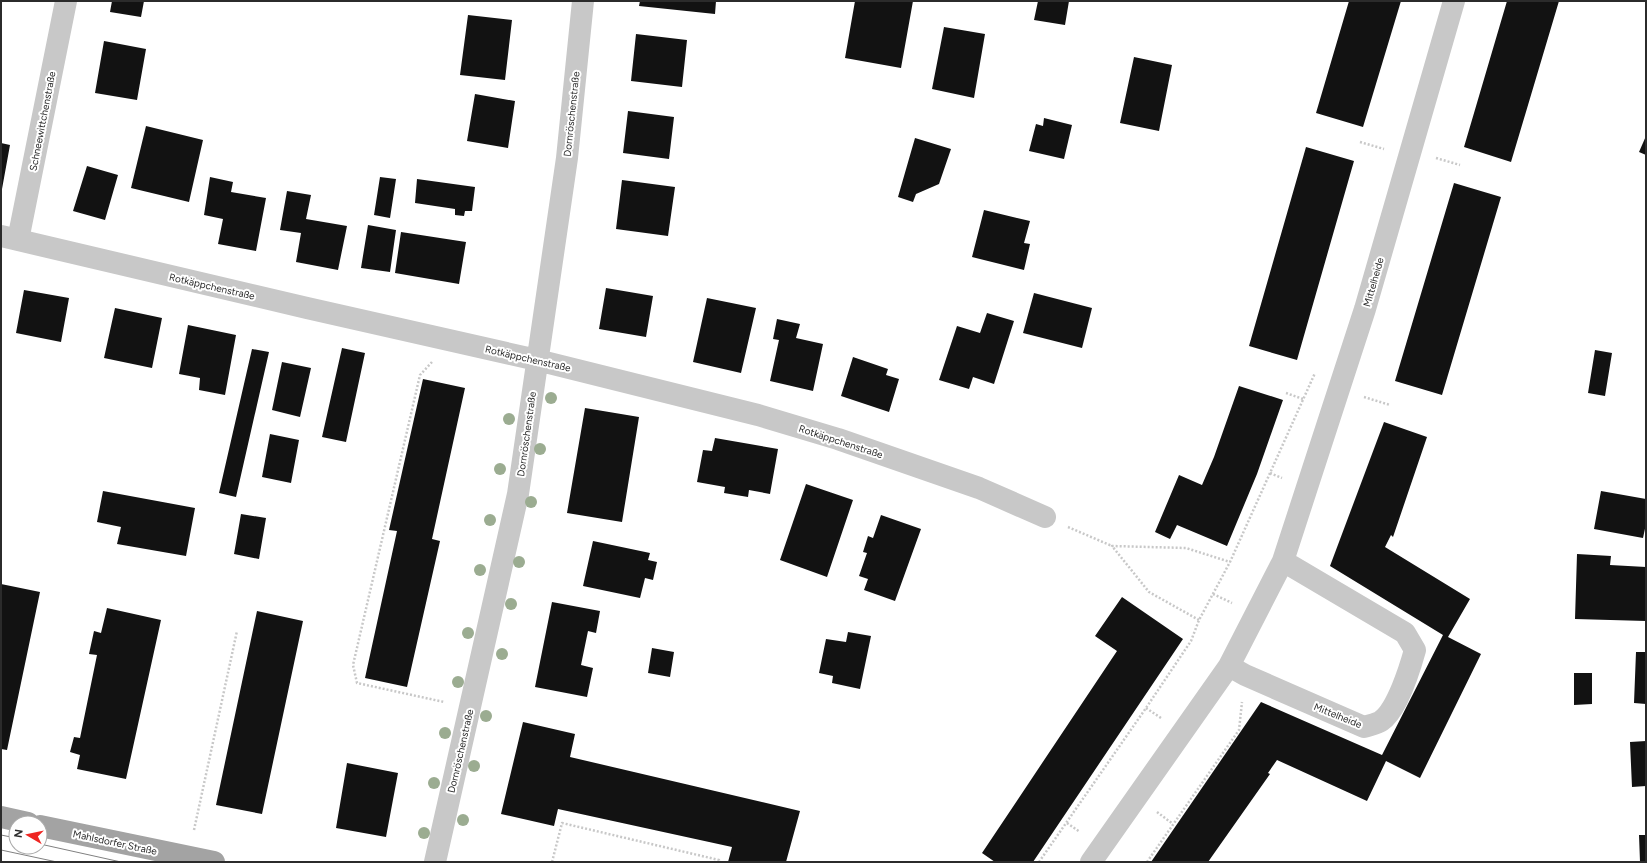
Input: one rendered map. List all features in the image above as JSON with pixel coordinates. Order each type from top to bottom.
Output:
[{"type":"main road","name":"Mahlsdorfer Straße","points":[[48,828],[214,862]]},
{"type":"street","name":"Schneewittchenstraße","points":[[10,238],[66,1]]},
{"type":"street","name":"Dornröschenstraße","points":[[435,862],[518,494],[566,158],[583,1]]},
{"type":"street","name":"Mittelheide","points":[[1091,862],[1237,670],[1283,561],[1365,309],[1454,1]]},
{"type":"street","name":"Rotkäppchenstraße","points":[[10,238],[307,308],[537,360],[758,415],[815,432],[979,488],[1044,517]]},
{"type":"street","name":"Mittelheide","points":[[1237,670],[1364,727],[1382,721],[1393,707],[1410,670],[1415,650],[1405,633],[1283,561]]},
{"type":"path","points":[[1436,158],[1460,166]]},
{"type":"path","points":[[435,359],[420,375],[352,665],[357,683],[445,702]]},
{"type":"path","points":[[1039,862],[1191,641],[1199,620],[1230,562],[1316,371]]},
{"type":"path","points":[[1286,393],[1303,399]]},
{"type":"path","points":[[1363,396],[1390,405]]},
{"type":"path","points":[[1270,473],[1283,479]]},
{"type":"path","points":[[1078,532],[1112,546],[1186,548],[1230,562]]},
{"type":"path","points":[[1112,546],[1149,592],[1199,620]]},
{"type":"path","points":[[1213,593],[1234,604]]},
{"type":"path","points":[[194,830],[237,631]]},
{"type":"path","points":[[1147,862],[1239,730],[1237,670]]},
{"type":"path","points":[[1146,708],[1166,721]]},
{"type":"path","points":[[1151,808],[1173,824]]},
{"type":"path","points":[[552,862],[562,823],[719,860],[719,862]]},
{"type":"path","points":[[1067,823],[1085,836]]},
{"type":"building","points":[[112,1],[144,1],[141,17],[110,12]]},
{"type":"building","points":[[640,1],[716,1],[715,14],[639,6]]},
{"type":"building","points":[[855,1],[913,1],[901,68],[845,58]]},
{"type":"building","points":[[1038,1],[1069,1],[1065,25],[1034,20]]},
{"type":"building","points":[[1349,1],[1401,1],[1363,127],[1316,113]]},
{"type":"building","points":[[1507,1],[1559,1],[1511,162],[1464,147]]},
{"type":"building","points":[[468,15],[512,20],[505,80],[460,75]]},
{"type":"building","points":[[944,27],[985,34],[974,98],[932,89]]},
{"type":"building","points":[[636,34],[687,40],[682,87],[631,81]]},
{"type":"building","points":[[104,41],[146,49],[137,100],[95,93]]},
{"type":"building","points":[[1134,57],[1172,65],[1159,131],[1120,123]]},
{"type":"building","points":[[475,94],[515,101],[508,148],[467,141]]},
{"type":"building","points":[[628,111],[674,117],[669,159],[623,153]]},
{"type":"building","points":[[1044,118],[1072,125],[1064,159],[1029,151],[1036,124],[1043,126]]},
{"type":"building","points":[[146,126],[203,140],[189,202],[131,188]]},
{"type":"building","points":[[1646,136],[1646,155],[1639,152]]},
{"type":"building","points":[[915,138],[951,149],[939,184],[916,194],[913,202],[898,197]]},
{"type":"building","points":[[1,143],[10,145],[2,189],[1,189]]},
{"type":"building","points":[[1306,147],[1354,161],[1297,360],[1249,346]]},
{"type":"building","points":[[87,166],[118,175],[105,220],[73,211]]},
{"type":"building","points":[[210,177],[233,182],[231,192],[266,198],[256,251],[218,244],[223,219],[204,215]]},
{"type":"building","points":[[380,177],[396,179],[390,218],[374,215]]},
{"type":"building","points":[[417,179],[475,187],[472,211],[465,211],[464,216],[455,215],[455,209],[415,203]]},
{"type":"building","points":[[622,180],[675,187],[668,236],[616,229]]},
{"type":"building","points":[[1454,183],[1501,197],[1442,395],[1395,381]]},
{"type":"building","points":[[287,191],[311,195],[306,219],[347,226],[338,270],[296,262],[301,233],[280,230]]},
{"type":"building","points":[[984,210],[1030,221],[1024,243],[1030,244],[1024,270],[972,257]]},
{"type":"building","points":[[368,225],[396,230],[390,272],[361,268]]},
{"type":"building","points":[[401,232],[466,242],[459,284],[395,273]]},
{"type":"building","points":[[606,288],[653,296],[646,337],[599,329]]},
{"type":"building","points":[[24,290],[69,298],[61,342],[16,333]]},
{"type":"building","points":[[1034,293],[1092,308],[1082,348],[1023,333]]},
{"type":"building","points":[[707,298],[756,308],[741,373],[693,362]]},
{"type":"building","points":[[115,308],[162,318],[152,368],[104,358]]},
{"type":"building","points":[[987,313],[1014,321],[994,384],[973,377],[969,389],[939,380],[957,326],[980,333]]},
{"type":"building","points":[[777,319],[800,324],[796,338],[823,344],[813,391],[770,381],[779,340],[773,339]]},
{"type":"building","points":[[188,325],[236,335],[225,395],[199,390],[200,378],[179,374]]},
{"type":"building","points":[[342,348],[365,353],[346,442],[322,437]]},
{"type":"building","points":[[252,349],[269,352],[236,497],[219,493]]},
{"type":"building","points":[[1595,350],[1612,353],[1605,396],[1588,393]]},
{"type":"building","points":[[853,357],[888,369],[886,375],[899,379],[889,412],[841,396]]},
{"type":"building","points":[[282,362],[311,368],[300,417],[272,410]]},
{"type":"building","points":[[423,379],[465,388],[432,539],[440,541],[407,687],[365,678],[397,531],[389,530]]},
{"type":"building","points":[[1239,386],[1283,400],[1257,474],[1227,546],[1177,525],[1170,539],[1155,532],[1179,475],[1202,485],[1214,457]]},
{"type":"building","points":[[585,408],[639,417],[622,522],[567,513]]},
{"type":"building","points":[[1384,422],[1427,437],[1393,537],[1391,535],[1385,547],[1470,599],[1448,637],[1481,654],[1420,778],[1386,761],[1367,801],[1277,760],[1268,773],[1270,774],[1208,862],[1151,862],[1261,702],[1382,755],[1443,635],[1330,566]]},
{"type":"building","points":[[270,434],[299,440],[291,483],[262,477]]},
{"type":"building","points":[[715,438],[778,449],[770,494],[749,490],[748,497],[724,493],[725,487],[697,482],[703,450],[712,451]]},
{"type":"building","points":[[806,484],[853,500],[827,577],[780,560]]},
{"type":"building","points":[[103,491],[195,508],[186,556],[117,544],[121,527],[97,522]]},
{"type":"building","points":[[1601,491],[1646,499],[1646,524],[1643,538],[1594,529]]},
{"type":"building","points":[[241,514],[266,518],[259,559],[234,554]]},
{"type":"building","points":[[881,515],[921,529],[895,601],[864,590],[868,579],[859,576],[867,553],[863,552],[868,536],[873,538]]},
{"type":"building","points":[[593,541],[650,553],[648,560],[657,562],[653,580],[645,578],[640,598],[583,586]]},
{"type":"building","points":[[1577,554],[1611,556],[1610,565],[1646,567],[1646,621],[1575,619]]},
{"type":"building","points":[[1,584],[40,592],[7,750],[1,749]]},
{"type":"building","points":[[1122,597],[1183,639],[1033,862],[995,862],[982,853],[1117,651],[1095,636]]},
{"type":"building","points":[[552,602],[600,611],[596,633],[588,631],[581,665],[593,668],[587,697],[535,687]]},
{"type":"building","points":[[107,608],[161,620],[126,779],[77,769],[80,755],[70,752],[74,737],[80,738],[97,655],[89,654],[94,631],[101,633]]},
{"type":"building","points":[[257,611],[303,621],[262,814],[216,805]]},
{"type":"building","points":[[848,632],[871,636],[860,689],[832,683],[833,676],[819,673],[826,639],[846,642]]},
{"type":"building","points":[[652,648],[674,652],[670,677],[648,673]]},
{"type":"building","points":[[1636,652],[1646,652],[1646,704],[1634,703]]},
{"type":"building","points":[[1574,673],[1592,673],[1592,704],[1574,705]]},
{"type":"building","points":[[523,722],[575,734],[570,757],[800,811],[786,862],[728,862],[732,847],[558,809],[554,826],[501,814]]},
{"type":"building","points":[[1646,741],[1646,786],[1632,787],[1630,742]]},
{"type":"building","points":[[347,763],[398,773],[386,837],[336,828]]},
{"type":"building","points":[[1639,835],[1646,835],[1646,862],[1640,862]]},
{"type":"tram line","points":[[1,835],[8,836]]},
{"type":"tram line","points":[[48,846],[121,862]]},
{"type":"tram line","points":[[1,850],[57,862]]}]
